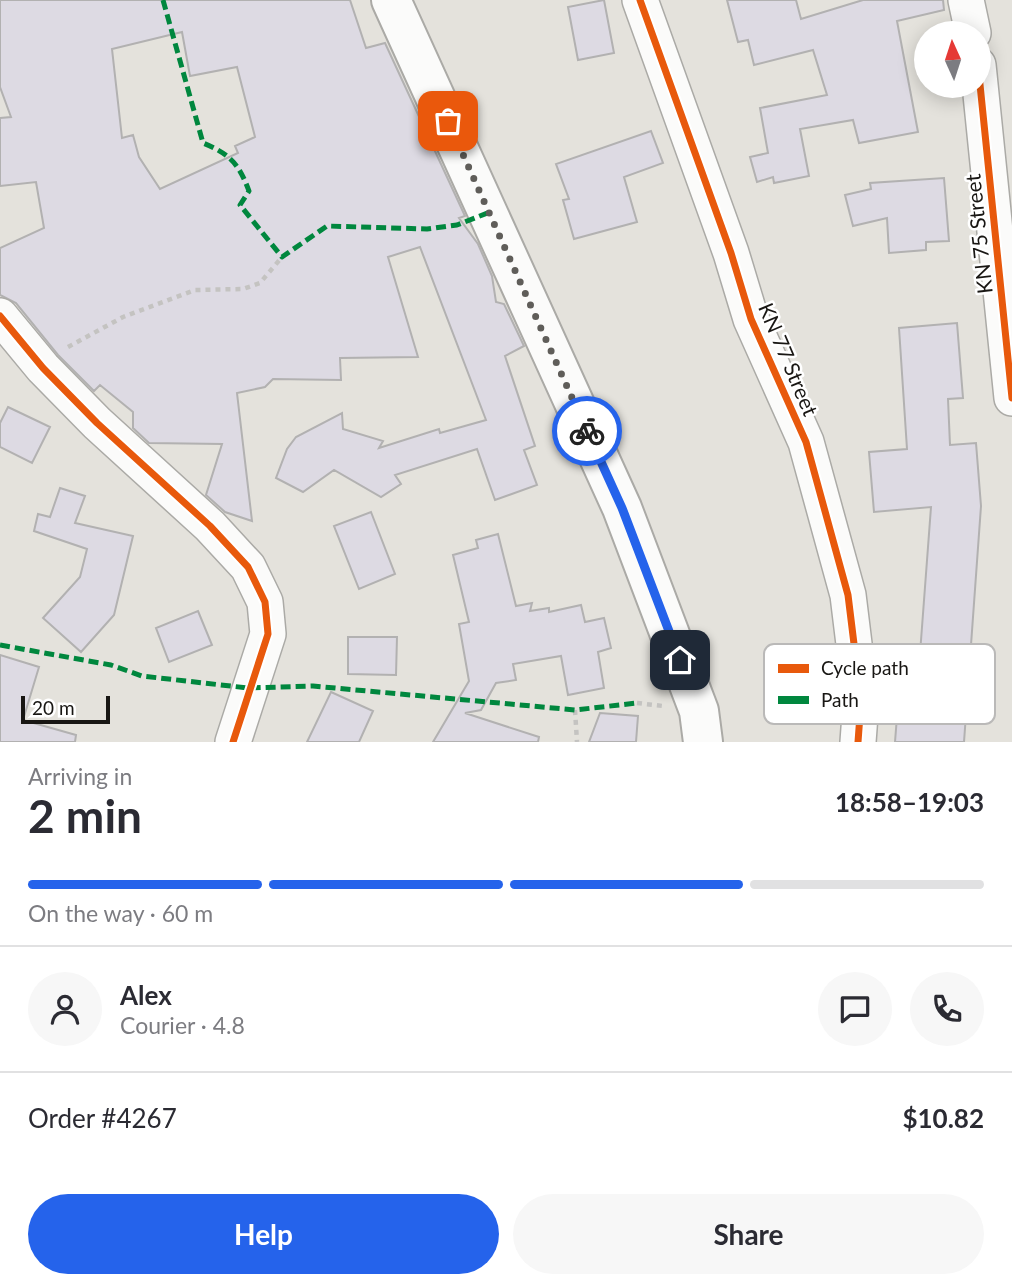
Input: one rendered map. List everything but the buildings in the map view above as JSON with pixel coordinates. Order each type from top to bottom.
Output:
[{"type":"main road","points":[[391,0],[622,508],[699,711],[703,742]]},
{"type":"street","name":"KN 77 Street","points":[[640,0],[751,319],[806,442],[848,595],[854,644]]},
{"type":"street","points":[[966,0],[970,21]]},
{"type":"street","name":"KN 75 Street","points":[[981,98],[1012,398]]},
{"type":"street","points":[[0,316],[43,368],[97,423],[209,526],[248,567],[265,603],[268,634],[233,742]]},
{"type":"street","name":"KN 77 Street","points":[[858,742],[859,724]]},
{"type":"path","points":[[43,368],[79,339],[145,308],[195,290],[243,289],[260,283],[282,257]]},
{"type":"path","points":[[575,710],[577,742]]},
{"type":"marked path","points":[[163,0],[203,143],[220,151],[237,167],[249,191],[240,205],[282,257],[327,226],[427,229],[457,225],[490,212]]},
{"type":"marked path","points":[[0,645],[111,665],[142,676],[248,688],[313,686],[575,710],[637,703]]},
{"type":"cycle path","points":[[640,0],[731,253],[751,319],[806,442],[848,595],[854,644]]},
{"type":"cycle path","points":[[981,98],[1012,398]]},
{"type":"cycle path","points":[[0,316],[43,368],[97,423],[210,526],[248,567],[265,602],[268,634],[233,742]]},
{"type":"cycle path","points":[[858,742],[859,724]]},
{"type":"way so far","points":[[448,121],[587,431]]},
{"type":"route","points":[[587,431],[622,508],[680,660]]}]
